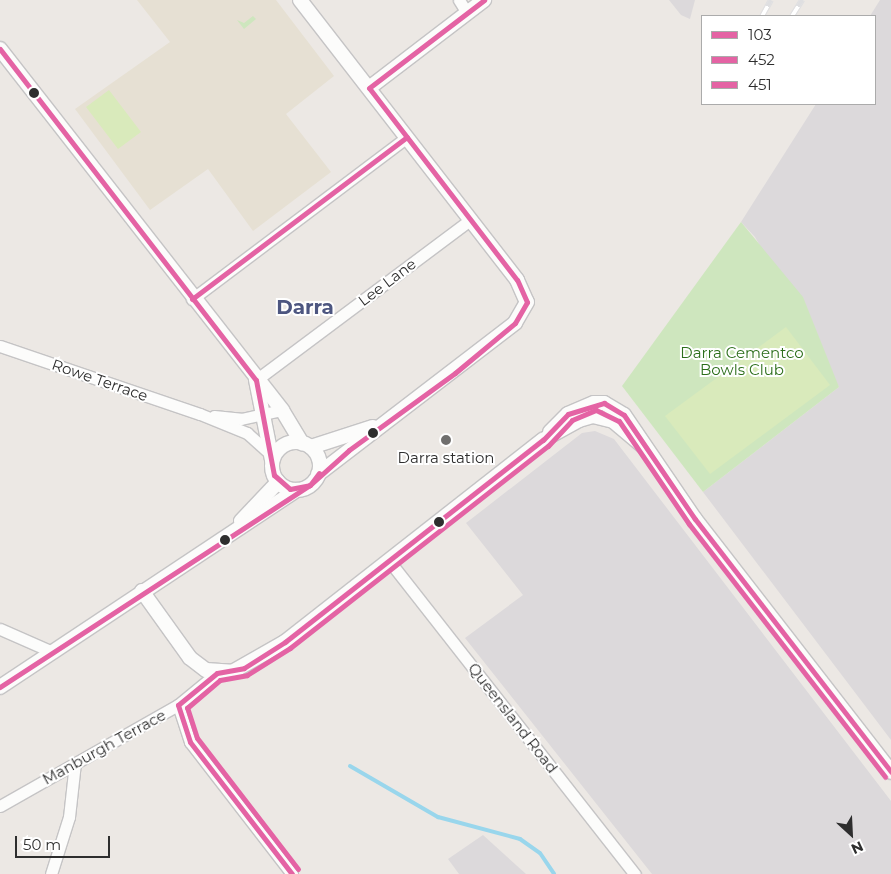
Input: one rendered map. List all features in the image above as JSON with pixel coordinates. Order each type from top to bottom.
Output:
[{"type":"street","points":[[0,687],[50,651],[142,590],[297,490],[310,485],[318,474],[515,323],[527,302],[517,280],[300,0]]},
{"type":"street","points":[[459,0],[467,13]]},
{"type":"street","points":[[369,88],[484,0]]},
{"type":"street","points":[[0,49],[192,299],[319,459],[318,474]]},
{"type":"street","points":[[192,299],[407,138]]},
{"type":"street","name":"Lee Lane","points":[[256,380],[470,220]]},
{"type":"street","name":"Rowe Terrace","points":[[0,346],[200,414],[246,433],[271,457]]},
{"type":"street","points":[[256,380],[271,457],[278,482]]},
{"type":"street","name":"Manburgh Terrace","points":[[0,806],[178,705],[217,673],[232,672],[256,661],[390,562],[543,440],[580,407],[604,403],[613,407],[644,447]]},
{"type":"street","name":"Rowe Terrace","points":[[200,414],[241,419],[282,410]]},
{"type":"street","name":"Manburgh Terrace","points":[[543,440],[593,416],[613,421],[644,447]]},
{"type":"street","points":[[271,457],[287,443],[307,445],[388,422]]},
{"type":"street","points":[[644,447],[891,772]]},
{"type":"street","points":[[278,482],[297,490]]},
{"type":"street","points":[[201,552],[252,512],[278,482]]},
{"type":"street","name":"Queensland Road","points":[[390,562],[635,874]]},
{"type":"street","points":[[142,590],[190,658],[217,673]]},
{"type":"street","points":[[0,629],[50,651]]},
{"type":"street","points":[[178,705],[190,742],[292,874]]},
{"type":"street","points":[[51,874],[70,809],[75,763]]},
{"type":"shaded area","points":[[137,0],[276,0],[334,76],[286,114],[331,172],[253,231],[208,169],[150,210],[75,109],[170,42]]},
{"type":"shaded area","points":[[669,0],[695,0],[690,19],[681,15]]},
{"type":"shaded area","points":[[880,0],[891,0],[891,740],[703,492],[839,387],[755,237],[741,222],[815,105],[876,105],[876,15],[871,15]]},
{"type":"shaded area","points":[[595,431],[614,439],[891,801],[891,874],[652,874],[465,638],[523,595],[466,523],[582,433]]},
{"type":"shaded area","points":[[483,835],[526,874],[459,874],[448,859]]},
{"type":"green space","points":[[253,16],[256,19],[244,29],[237,20],[244,23]]},
{"type":"green space","points":[[109,90],[141,132],[118,149],[86,107]]},
{"type":"green space","name":"Darra Cementco Bowls Club","points":[[741,222],[803,297],[839,387],[703,492],[622,386]]},
{"type":"green space","points":[[786,327],[830,385],[710,474],[665,416]]},
{"type":"waterway","points":[[350,766],[438,817],[520,839],[540,853],[554,874]]},
{"type":"railway","points":[[763,15],[771,0]]},
{"type":"railway","points":[[793,15],[802,0]]},
{"type":"transit line","name":"103","points":[[369,88],[484,0]]},
{"type":"transit line","name":"103","points":[[0,49],[256,380],[274,475],[290,489],[310,485],[349,450],[455,373],[515,323],[527,302],[517,280],[369,88]]},
{"type":"transit line","name":"103","points":[[192,299],[407,137]]},
{"type":"transit line","name":"452","points":[[178,705],[217,673],[244,668],[285,642],[543,440],[568,414],[604,403],[624,415],[695,519],[891,772]]},
{"type":"transit line","name":"451","points":[[298,869],[197,738],[187,708],[220,680],[247,675],[290,648],[548,446],[572,420],[596,410],[619,421],[689,524],[885,777]]},
{"type":"transit line","name":"103","points":[[0,687],[310,485],[319,473]]},
{"type":"transit line","name":"452","points":[[178,705],[190,742],[292,874]]},
{"type":"place","name":"Darra station","points":[[446,440]]},
{"type":"district","name":"Darra","points":[[305,307]]}]
